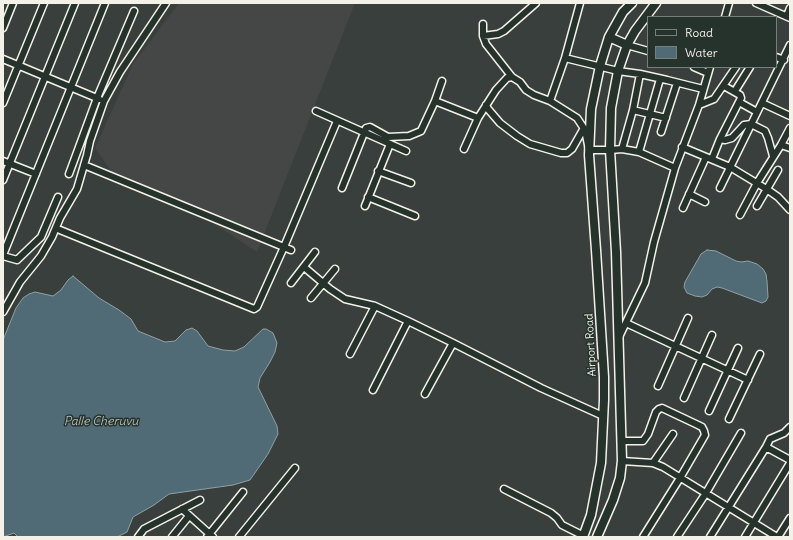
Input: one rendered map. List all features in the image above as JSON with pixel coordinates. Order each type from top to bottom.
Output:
[{"type":"main road","name":"Airport Road","points":[[584,536],[591,515],[601,463],[604,377],[589,150],[591,109],[600,66],[609,36],[623,12],[632,3]]},
{"type":"main road","points":[[597,537],[613,500],[620,478],[622,461],[616,252],[610,150],[611,108],[618,71],[627,45],[635,31],[656,3]]},
{"type":"main road","points":[[609,36],[627,45]]},
{"type":"street","points":[[3,28],[13,3]]},
{"type":"street","points":[[3,180],[75,3]]},
{"type":"street","points":[[58,197],[41,237],[16,260],[3,255],[105,3]]},
{"type":"street","points":[[3,312],[20,282],[45,250],[60,218],[77,189],[90,141],[104,102],[120,72],[166,3]]},
{"type":"street","points":[[484,36],[498,34],[504,31],[536,3]]},
{"type":"street","points":[[550,101],[565,58],[580,3]]},
{"type":"street","points":[[725,16],[729,3]]},
{"type":"street","points":[[756,3],[764,5],[788,17],[790,8]]},
{"type":"street","points":[[3,103],[41,5]]},
{"type":"street","points":[[69,174],[97,98],[134,11]]},
{"type":"street","points":[[483,24],[486,44],[512,77],[520,82],[529,92],[550,101],[577,118],[584,128],[589,150],[622,149],[639,152],[675,168]]},
{"type":"street","points":[[627,45],[647,51]]},
{"type":"street","points":[[720,188],[789,48]]},
{"type":"street","points":[[777,57],[784,60]]},
{"type":"street","points":[[565,58],[618,71],[677,82],[703,90]]},
{"type":"street","points":[[3,59],[72,87],[104,102]]},
{"type":"street","points":[[619,337],[645,283],[654,242],[675,168],[699,105],[709,70],[699,68]]},
{"type":"street","points":[[699,105],[714,99],[735,68]]},
{"type":"street","points":[[735,91],[749,68]]},
{"type":"street","points":[[622,149],[633,110],[640,74]]},
{"type":"street","points":[[464,149],[486,104],[507,78],[512,77]]},
{"type":"street","points":[[639,152],[660,79]]},
{"type":"street","points":[[342,188],[366,128],[369,127],[388,137],[400,137],[421,132],[424,128],[442,81]]},
{"type":"street","points":[[661,132],[677,82]]},
{"type":"street","points":[[683,208],[689,194],[742,96],[724,86]]},
{"type":"street","points":[[435,101],[478,118]]},
{"type":"street","points":[[739,102],[757,112]]},
{"type":"street","points":[[762,103],[790,116]]},
{"type":"street","points":[[486,104],[488,109],[500,123],[517,136],[530,144],[561,153],[567,153],[572,149],[584,128]]},
{"type":"street","points":[[633,110],[666,118]]},
{"type":"street","points":[[316,111],[406,151]]},
{"type":"street","points":[[60,230],[230,298],[253,309],[257,307],[284,247],[337,121]]},
{"type":"street","points":[[720,139],[725,140],[732,138],[744,125],[751,124],[765,131],[773,156]]},
{"type":"street","points":[[740,215],[757,183],[790,128]]},
{"type":"street","points":[[365,206],[390,144]]},
{"type":"street","points":[[781,145],[790,148]]},
{"type":"street","points":[[682,147],[730,167],[778,197],[790,210]]},
{"type":"street","points":[[3,161],[36,174]]},
{"type":"street","points":[[84,165],[291,250]]},
{"type":"street","points":[[757,206],[768,190],[778,170]]},
{"type":"street","points":[[378,171],[411,183]]},
{"type":"street","points":[[689,194],[704,202]]},
{"type":"street","points":[[368,198],[415,216]]},
{"type":"street","points":[[291,283],[315,252]]},
{"type":"street","points":[[304,267],[345,299],[375,306],[541,388],[603,416]]},
{"type":"street","points":[[311,298],[335,269]]},
{"type":"street","points":[[350,354],[375,306]]},
{"type":"street","points":[[658,386],[688,318]]},
{"type":"street","points":[[373,390],[408,321]]},
{"type":"street","points":[[626,323],[748,380]]},
{"type":"street","points":[[684,398],[712,335]]},
{"type":"street","points":[[425,394],[452,343]]},
{"type":"street","points":[[709,411],[738,348]]},
{"type":"street","points":[[729,419],[760,354]]},
{"type":"street","points":[[622,441],[643,441],[648,434],[656,412],[662,408],[702,427],[705,435],[643,537]]},
{"type":"street","points":[[710,537],[770,439],[784,433],[790,427]]},
{"type":"street","points":[[677,537],[706,493],[742,433]]},
{"type":"street","points":[[653,463],[673,434]]},
{"type":"street","points":[[745,537],[790,462],[766,447]]},
{"type":"street","points":[[622,461],[653,463],[663,467],[778,537],[790,518]]},
{"type":"street","points":[[239,537],[296,468]]},
{"type":"street","points":[[504,489],[551,514],[557,518],[562,525],[584,536]]},
{"type":"street","points":[[182,509],[210,536],[243,492]]},
{"type":"street","points":[[138,537],[144,529],[200,500]]},
{"type":"street","points":[[172,537],[189,516]]},
{"type":"shaded area","points":[[179,3],[355,3],[257,252],[175,198],[122,187],[95,148],[133,64]]},
{"type":"water","points":[[707,250],[716,251],[736,261],[748,261],[757,264],[763,269],[766,274],[767,281],[768,297],[766,301],[762,303],[717,287],[702,297],[687,293],[684,287],[685,282],[701,254]]},
{"type":"water","name":"Palle Cheruvu","points":[[73,276],[99,298],[131,319],[138,331],[165,342],[175,341],[186,330],[192,328],[197,331],[208,346],[223,350],[235,351],[244,347],[263,329],[273,333],[277,343],[275,352],[260,378],[258,387],[277,426],[278,434],[268,454],[250,480],[233,485],[169,494],[133,517],[127,532],[117,537],[18,537],[14,533],[3,537],[3,340],[16,308],[23,298],[35,292],[53,296],[61,290]]}]
